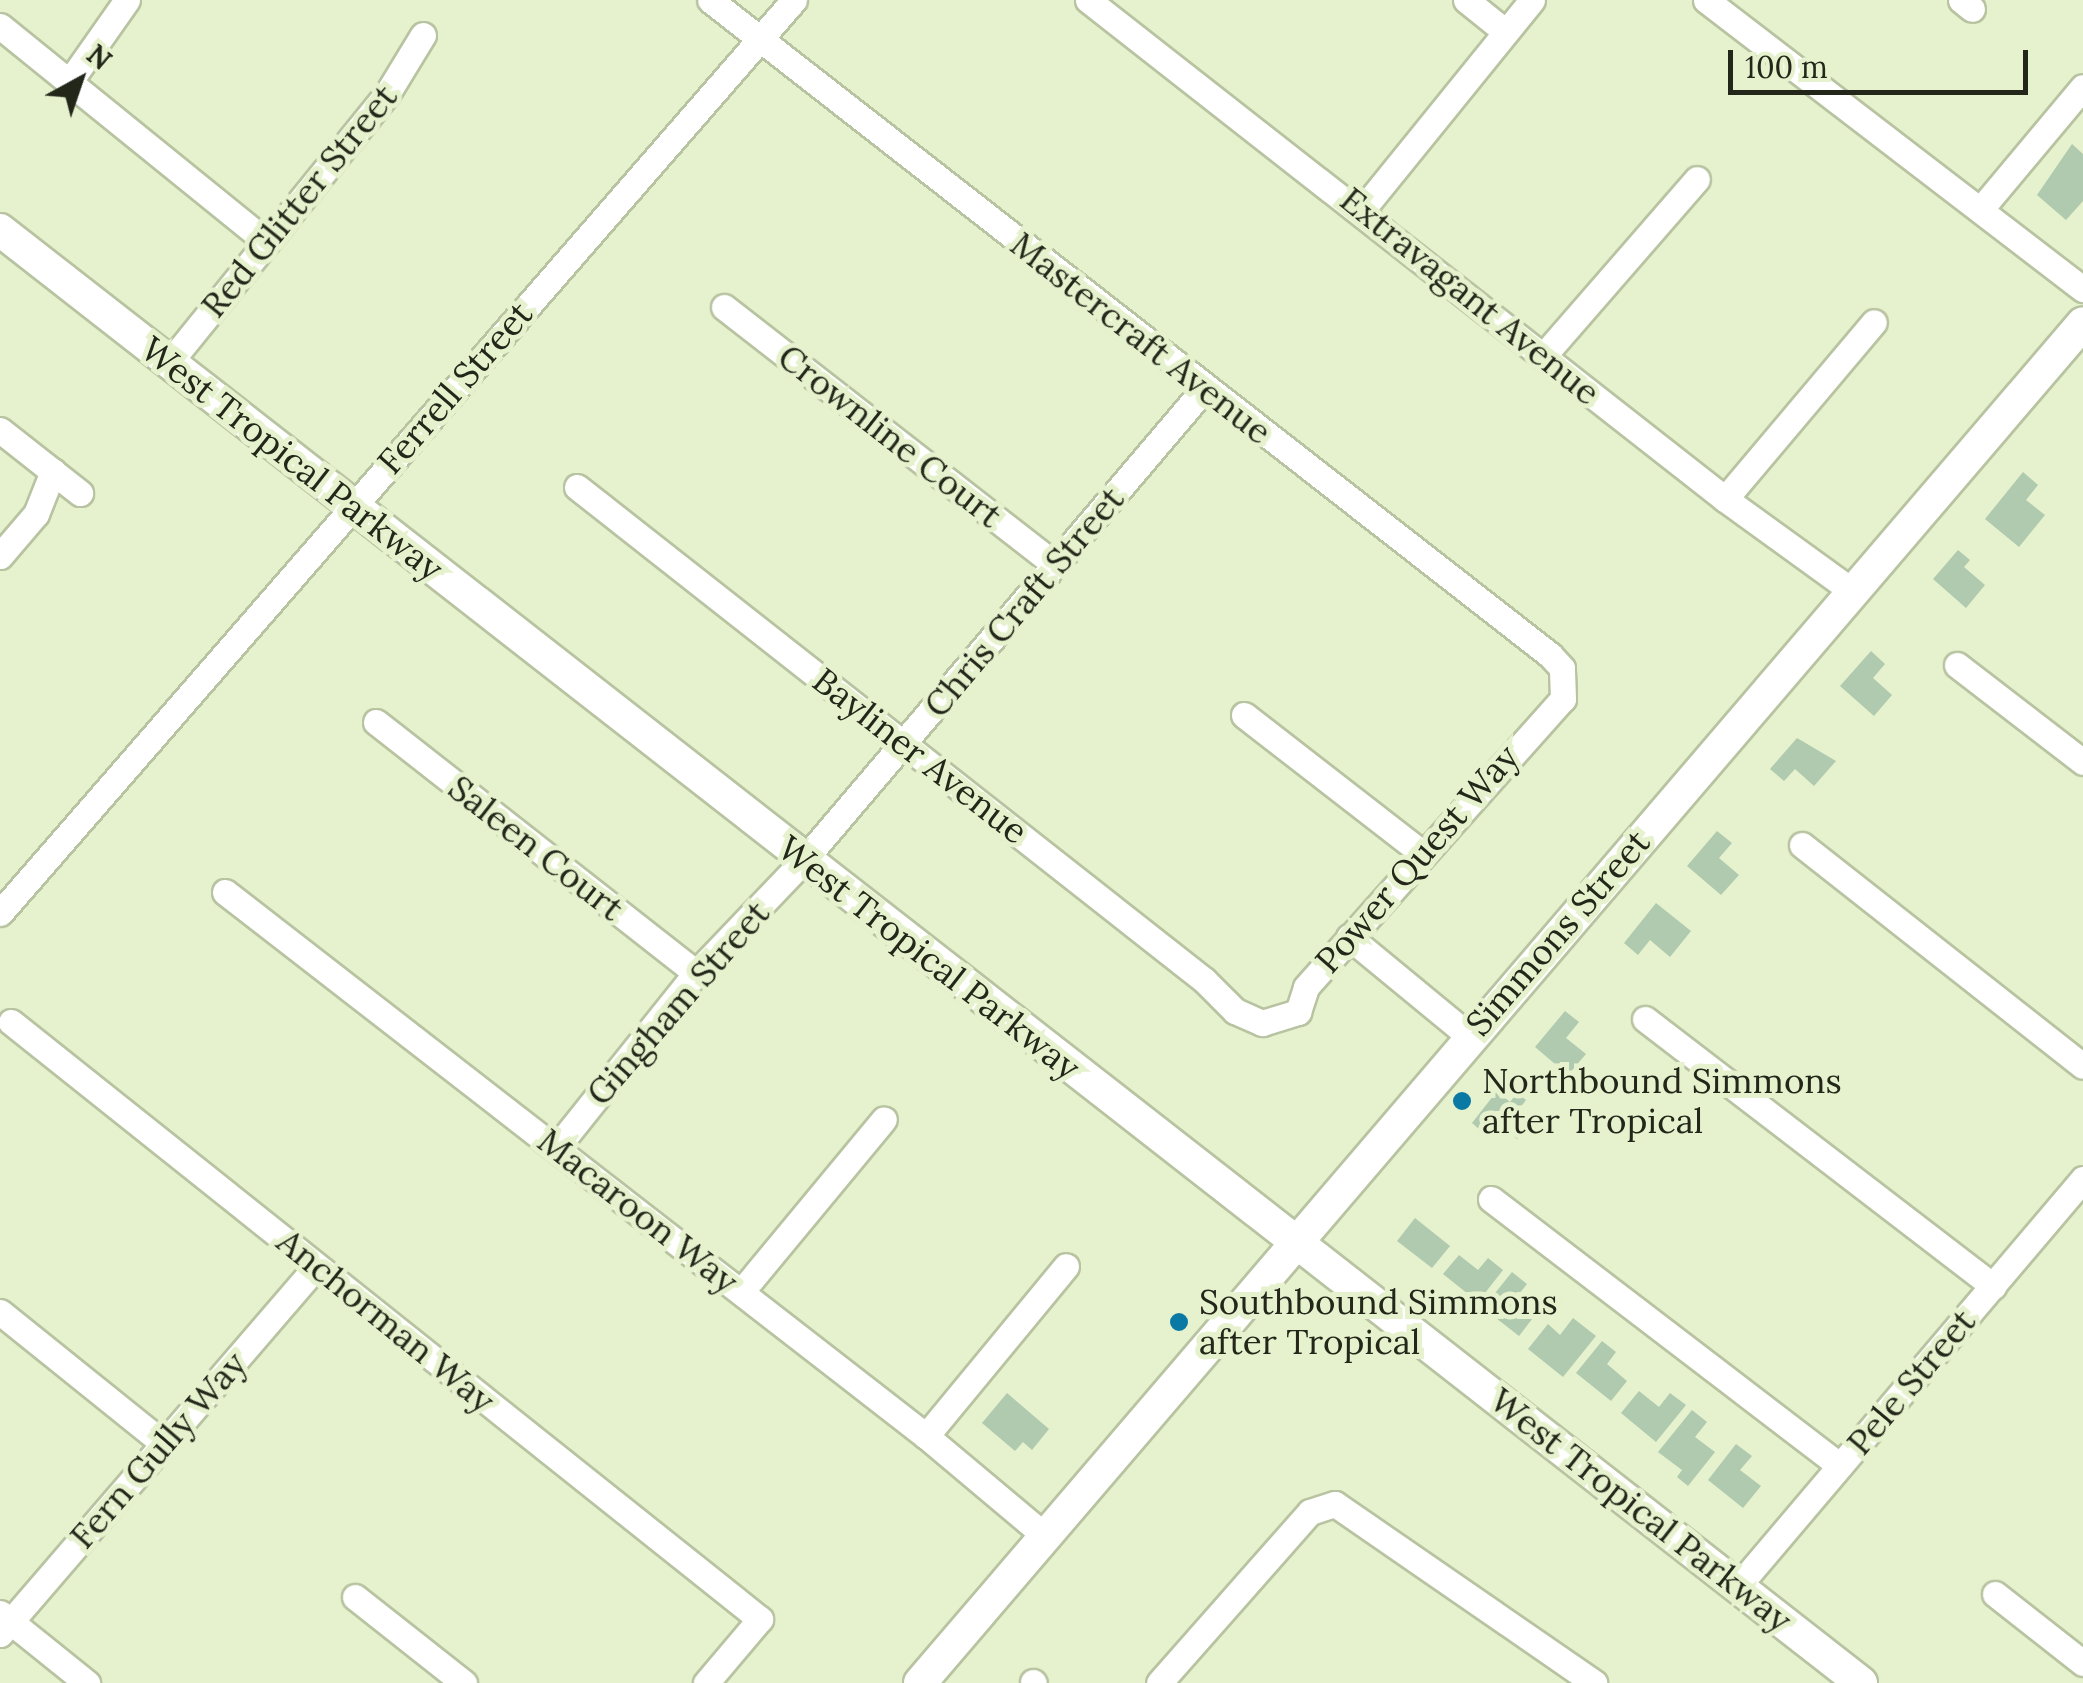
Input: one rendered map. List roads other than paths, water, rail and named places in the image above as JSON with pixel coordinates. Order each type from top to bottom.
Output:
[{"type":"main road","name":"West Tropical Parkway","points":[[0,230],[803,861],[1862,1683]]},
{"type":"main road","name":"Simmons Street","points":[[920,1683],[1469,1036],[2083,324]]},
{"type":"street","points":[[70,81],[127,0]]},
{"type":"street","name":"Mastercraft Avenue","points":[[710,0],[1550,655],[1564,681]]},
{"type":"street","name":"Ferrell Street","points":[[0,913],[794,0]]},
{"type":"street","name":"Extravagant Avenue","points":[[1088,0],[1362,210],[1725,499],[1852,591]]},
{"type":"street","points":[[1466,0],[1506,32]]},
{"type":"street","points":[[1362,210],[1532,0]]},
{"type":"street","points":[[1706,0],[2083,289]]},
{"type":"street","points":[[0,26],[267,242]]},
{"type":"street","name":"Red Glitter Street","points":[[169,363],[387,94],[423,35]]},
{"type":"street","points":[[1980,210],[2083,88]]},
{"type":"street","points":[[1544,355],[1697,179]]},
{"type":"street","name":"Crownline Court","points":[[724,307],[1055,565]]},
{"type":"street","points":[[1725,499],[1874,322]]},
{"type":"street","name":"Chris Craft Street","points":[[803,861],[1204,389]]},
{"type":"street","points":[[0,430],[80,493]]},
{"type":"street","points":[[0,556],[36,514],[53,472]]},
{"type":"street","name":"Bayliner Avenue","points":[[577,488],[904,744],[1235,1011],[1262,1023]]},
{"type":"street","points":[[1957,665],[2083,762]]},
{"type":"street","name":"Power Quest Way","points":[[1262,1023],[1298,1012],[1306,987],[1563,699],[1564,681]]},
{"type":"street","points":[[1244,715],[1422,853]]},
{"type":"street","name":"Saleen Court","points":[[376,722],[696,974]]},
{"type":"street","points":[[1802,845],[2083,1066]]},
{"type":"street","name":"Gingham Street","points":[[557,1146],[696,974],[803,861]]},
{"type":"street","name":"Macaroon Way","points":[[225,892],[557,1146],[926,1436],[1045,1536]]},
{"type":"street","points":[[1350,937],[1469,1036]]},
{"type":"street","points":[[1644,1019],[1993,1286]]},
{"type":"street","name":"Anchorman Way","points":[[11,1022],[760,1620],[706,1683]]},
{"type":"street","points":[[741,1292],[884,1119]]},
{"type":"street","name":"Pele Street","points":[[1739,1585],[2083,1180]]},
{"type":"street","points":[[1492,1199],[1840,1466]]},
{"type":"street","name":"Fern Gully Way","points":[[3,1623],[316,1266]]},
{"type":"street","points":[[926,1436],[1066,1266]]},
{"type":"street","points":[[0,1312],[163,1443]]},
{"type":"street","points":[[1159,1683],[1322,1504],[1351,1510],[1594,1683]]},
{"type":"street","points":[[1995,1594],[2083,1662]]},
{"type":"street","points":[[355,1598],[464,1683]]},
{"type":"street","points":[[3,1623],[87,1683]]},
{"type":"place","name":"Northbound Simmons after Tropical","points":[[1462,1101]]},
{"type":"place","name":"Southbound Simmons after Tropical","points":[[1179,1322]]}]
